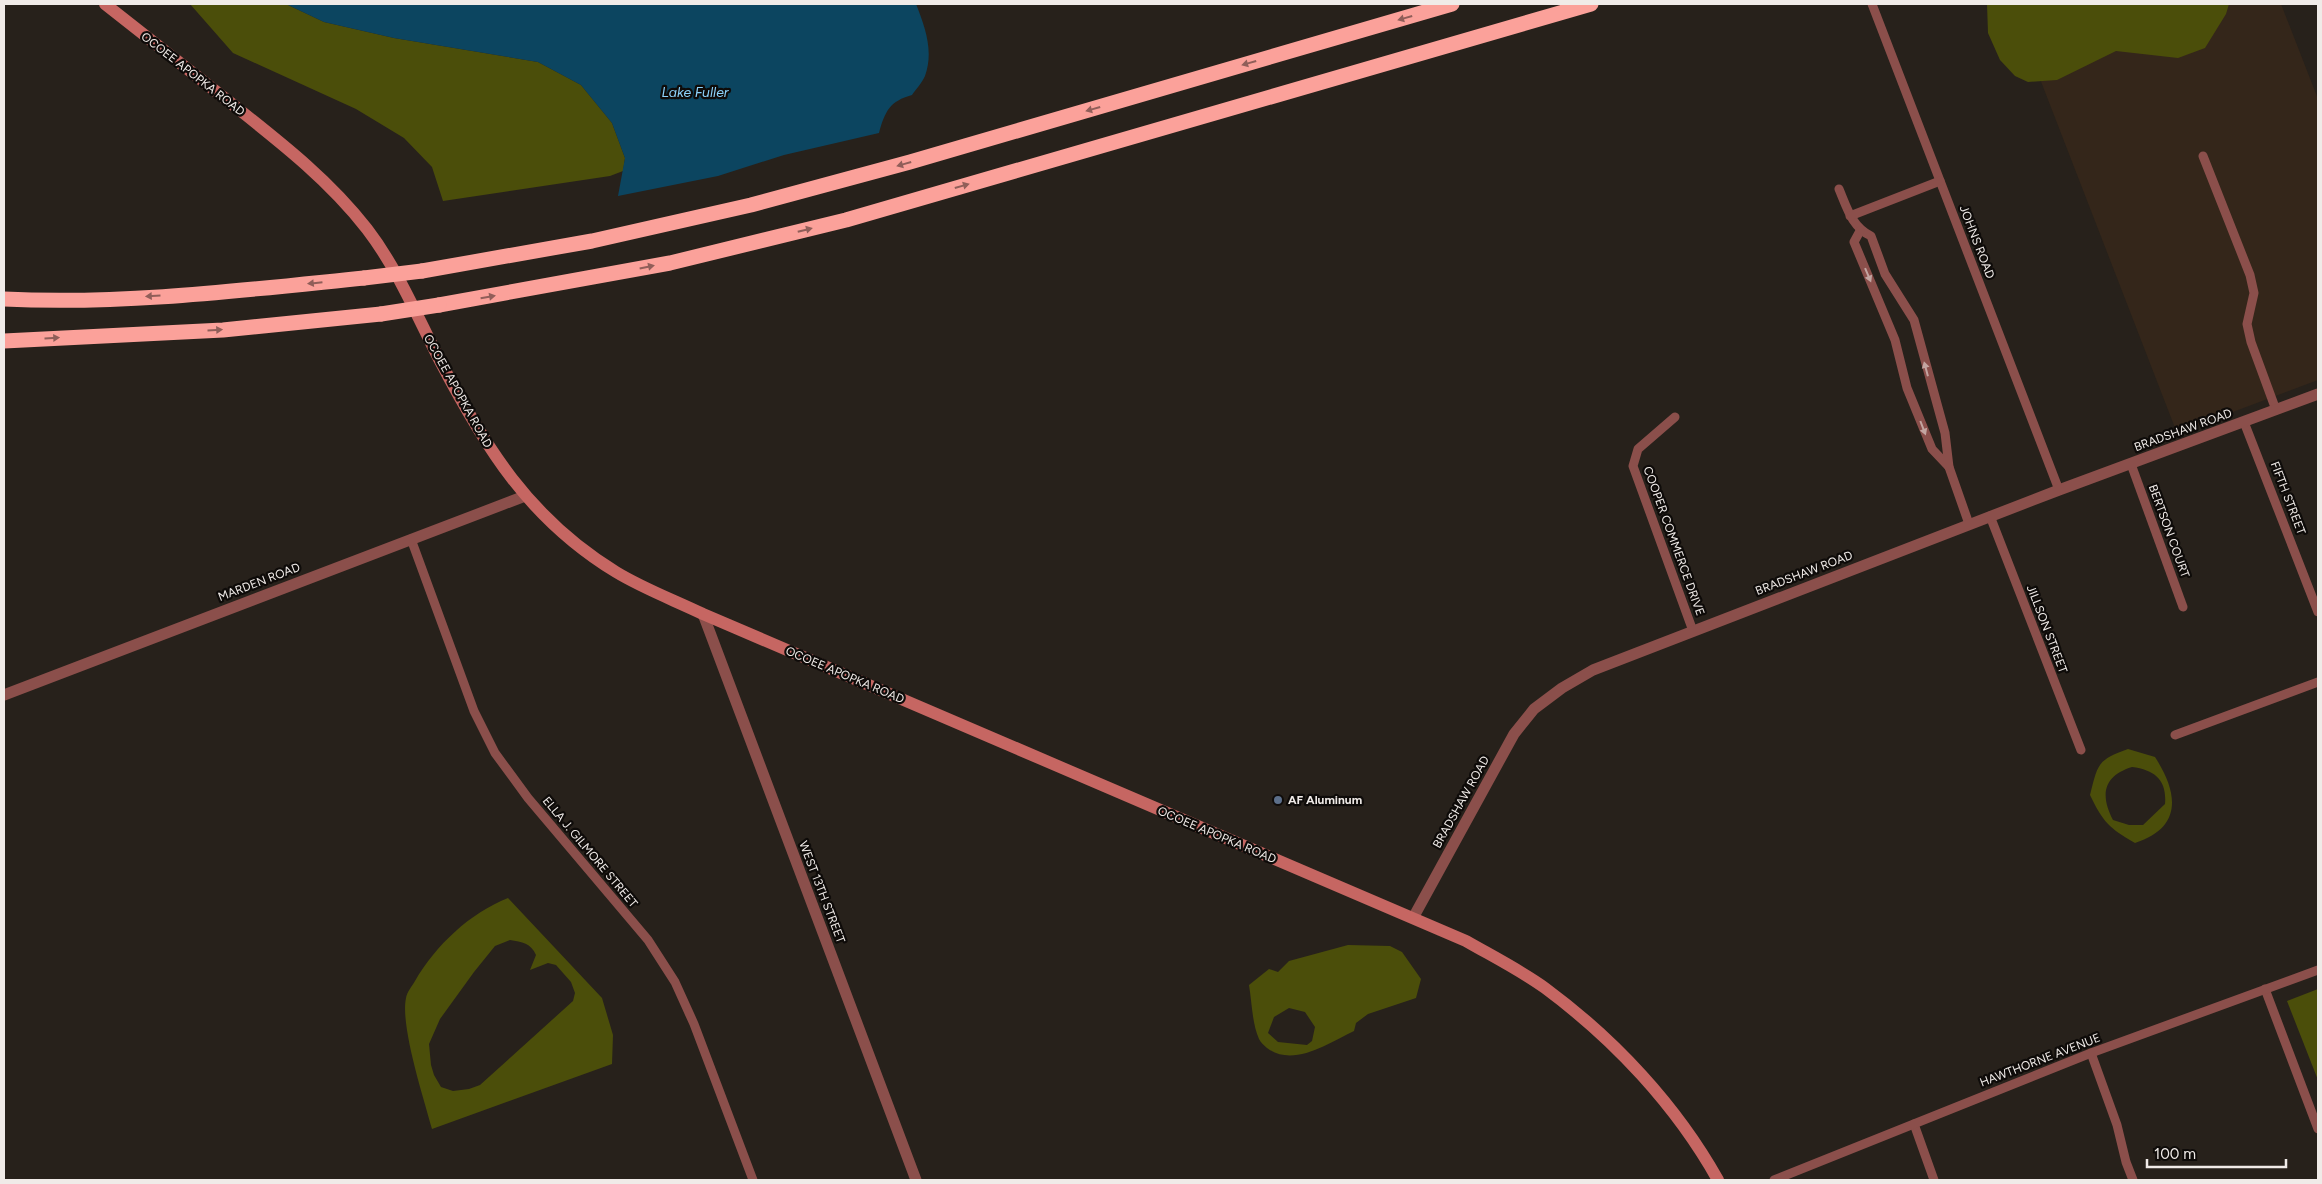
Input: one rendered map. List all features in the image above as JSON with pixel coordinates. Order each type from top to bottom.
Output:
[{"type":"highway","points":[[4,300],[166,295],[364,278],[592,241],[751,205],[910,162],[1452,4]]},
{"type":"highway","points":[[4,341],[223,330],[381,314],[670,263],[846,220],[1591,4]]},
{"type":"main road","name":"OCOEE APOPKA ROAD","points":[[105,4],[290,150],[349,207],[368,231],[388,262],[482,437],[525,496],[576,544],[616,572],[703,614],[1466,941],[1544,988],[1606,1039],[1637,1070],[1670,1109],[1718,1180]]},
{"type":"street","name":"JOHNS ROAD","points":[[1872,4],[2059,490]]},
{"type":"street","points":[[2203,156],[2250,275],[2254,293],[2247,324],[2251,342],[2276,410]]},
{"type":"street","points":[[1850,216],[1940,180]]},
{"type":"street","points":[[1840,189],[1850,216],[1860,231],[1871,236],[1885,274],[1914,320],[1945,433],[1949,467],[1969,524]]},
{"type":"street","points":[[1860,231],[1854,242],[1895,340],[1908,388],[1932,449],[1949,467]]},
{"type":"street","name":"BRADSHAW ROAD","points":[[1413,918],[1514,734],[1534,709],[1562,688],[1593,670],[1990,516],[2318,394]]},
{"type":"street","name":"COOPER COMMERCE DRIVE","points":[[1675,417],[1638,449],[1633,466],[1693,631]]},
{"type":"street","name":"FIFTH STREET","points":[[2244,422],[2318,612]]},
{"type":"street","name":"BERTSON COURT","points":[[2131,464],[2183,607]]},
{"type":"street","name":"MARDEN ROAD","points":[[4,695],[525,496]]},
{"type":"street","name":"JILLSON STREET","points":[[1990,516],[2081,750]]},
{"type":"street","name":"ELLA J. GILMORE STREET","points":[[411,539],[474,711],[495,753],[528,798],[648,940],[675,982],[694,1024],[753,1180]]},
{"type":"street","name":"WEST 13TH STREET","points":[[703,614],[916,1180]]},
{"type":"street","points":[[2175,735],[2318,682]]},
{"type":"street","name":"HAWTHORNE AVENUE","points":[[1774,1180],[2091,1053],[2318,970]]},
{"type":"street","points":[[2265,989],[2318,1129]]},
{"type":"street","points":[[2091,1053],[2117,1125],[2126,1162],[2133,1180]]},
{"type":"street","points":[[1914,1124],[1934,1180]]},
{"type":"shaded area","points":[[190,4],[286,4],[324,22],[394,38],[538,62],[581,85],[612,123],[625,158],[623,171],[610,176],[443,201],[432,167],[404,138],[356,109],[233,53]]},
{"type":"shaded area","points":[[1987,4],[2229,4],[2226,14],[2205,48],[2178,58],[2116,51],[2057,80],[2028,82],[2015,76],[2000,60],[1988,33]]},
{"type":"shaded area","points":[[2160,4],[2281,4],[2318,99],[2318,380],[2177,433],[2030,53]]},
{"type":"shaded area","points":[[2128,749],[2155,757],[2169,784],[2172,797],[2172,808],[2168,819],[2161,828],[2150,837],[2135,843],[2108,824],[2090,795],[2100,764],[2110,756]],"holes":[[[2132,767],[2154,774],[2162,783],[2165,804],[2143,825],[2129,825],[2113,820],[2106,802],[2107,788],[2110,781],[2122,771]]]},
{"type":"shaded area","points":[[508,898],[602,998],[613,1035],[612,1064],[432,1129],[409,1044],[405,1010],[407,996],[423,968],[444,943],[467,921],[494,904]],"holes":[[[510,940],[526,944],[532,948],[536,955],[530,970],[548,963],[556,965],[571,982],[575,993],[573,1001],[480,1085],[469,1089],[453,1091],[441,1087],[431,1065],[429,1044],[440,1019],[495,946]]]},
{"type":"shaded area","points":[[1348,945],[1390,946],[1402,952],[1421,979],[1416,998],[1368,1014],[1356,1023],[1354,1031],[1311,1052],[1299,1055],[1277,1054],[1267,1048],[1259,1039],[1249,985],[1269,969],[1278,972],[1289,961]],"holes":[[[1289,1008],[1305,1012],[1315,1027],[1312,1041],[1307,1045],[1278,1042],[1268,1033],[1274,1017]]]},
{"type":"shaded area","points":[[2318,989],[2318,1080],[2287,1001]]},
{"type":"water","name":"Lake Fuller","points":[[286,4],[916,4],[925,30],[929,57],[928,67],[922,81],[912,95],[893,104],[886,113],[879,133],[784,155],[718,176],[618,196],[625,158],[612,123],[581,85],[538,62],[394,38],[324,22]]},
{"type":"place","name":"AF Aluminum","points":[[1278,800]]}]
